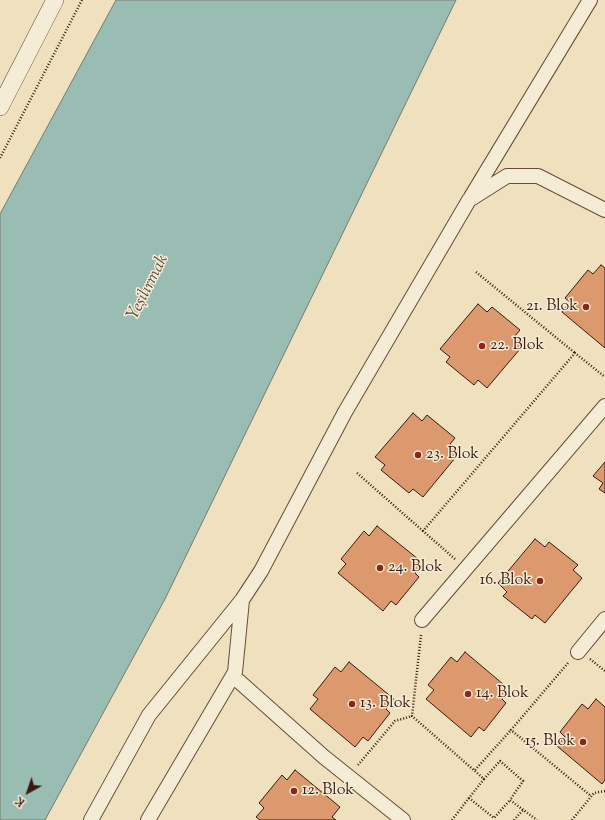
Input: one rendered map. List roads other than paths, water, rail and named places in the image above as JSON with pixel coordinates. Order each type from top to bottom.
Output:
[{"type":"street","points":[[0,108],[55,0]]},
{"type":"street","points":[[91,820],[149,715],[242,600],[261,571],[345,412],[469,200],[590,0]]},
{"type":"street","points":[[469,200],[507,176],[538,176],[605,210]]},
{"type":"street","points":[[422,620],[605,406]]},
{"type":"street","points":[[148,820],[235,672],[242,600]]},
{"type":"street","points":[[578,652],[605,619]]},
{"type":"street","points":[[233,676],[348,776],[403,820]]},
{"type":"water","name":"Yeşilırmak","points":[[116,0],[456,0],[165,599],[45,820],[0,820],[0,214]]},
{"type":"place","name":"21. Blok","points":[[586,307]]},
{"type":"place","name":"22. Blok","points":[[482,346]]},
{"type":"place","name":"23. Blok","points":[[418,455]]},
{"type":"place","name":"24. Blok","points":[[380,568]]},
{"type":"place","name":"16. Blok","points":[[540,581]]},
{"type":"place","name":"14. Blok","points":[[468,694]]},
{"type":"place","name":"13. Blok","points":[[352,704]]},
{"type":"place","name":"15. Blok","points":[[583,742]]},
{"type":"place","name":"12. Blok","points":[[294,791]]}]
